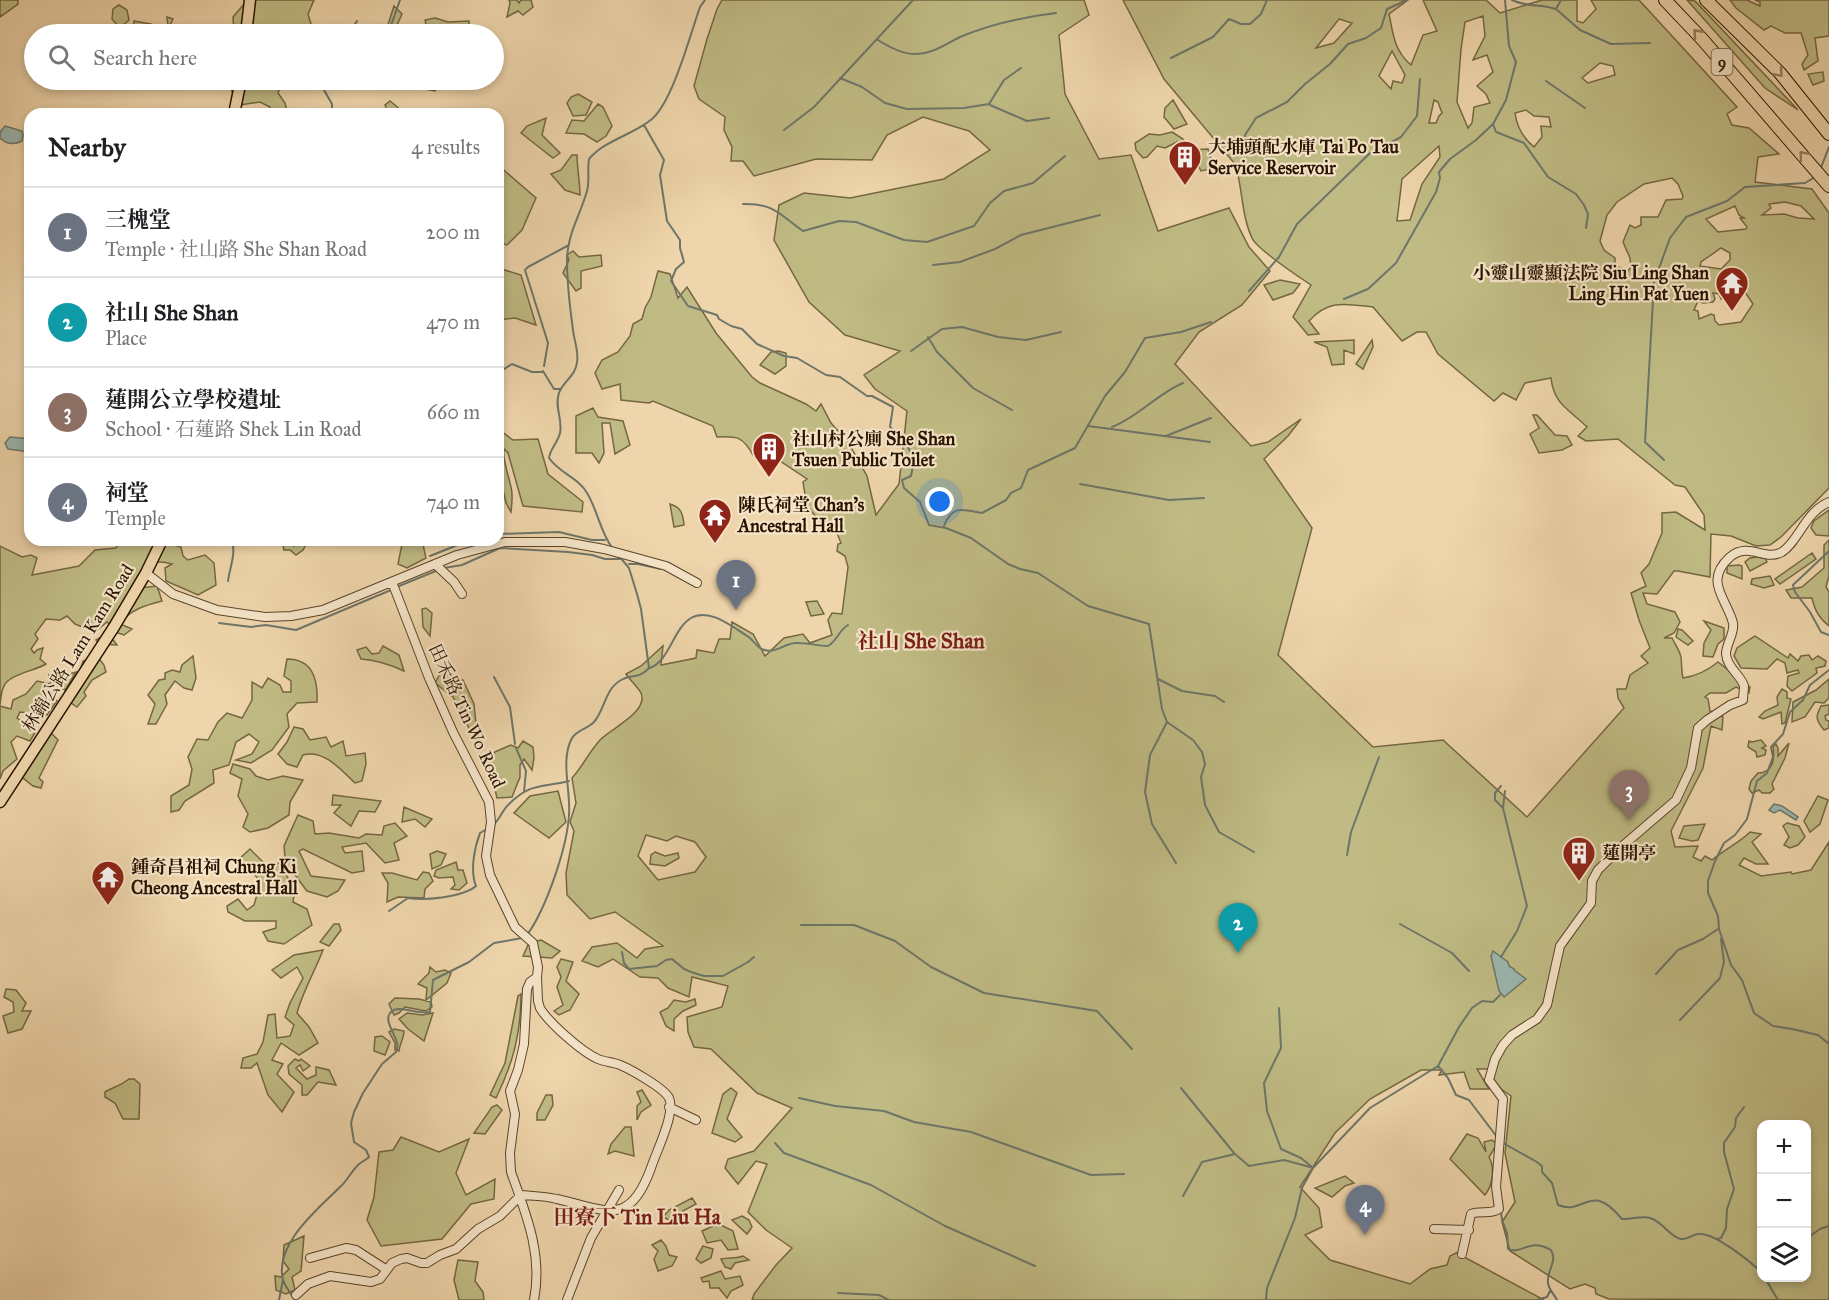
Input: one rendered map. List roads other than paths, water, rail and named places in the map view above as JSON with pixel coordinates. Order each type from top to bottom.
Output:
[{"type":"highway","name":"9","points":[[1706,0],[1780,73],[1829,134]]},
{"type":"highway","name":"9","points":[[1666,1],[1702,39],[1829,186]]},
{"type":"main road","points":[[247,24],[250,0]]},
{"type":"main road","points":[[235,108],[239,90]]},
{"type":"main road","name":"林錦公路 Lam Kam Road","points":[[0,802],[114,627],[159,546]]},
{"type":"street","points":[[1462,1254],[1471,1214],[1498,1209],[1496,1187],[1503,1099],[1489,1080],[1495,1059],[1512,1035],[1537,1019],[1547,1005],[1560,946],[1591,903],[1592,881],[1599,870],[1619,849],[1676,800],[1691,768],[1698,728],[1730,705],[1743,700],[1744,686],[1730,667],[1726,655],[1733,624],[1719,594],[1719,569],[1730,556],[1750,549],[1772,555],[1783,552],[1812,514],[1829,502]]},
{"type":"street","points":[[504,542],[565,542],[624,553],[673,569],[697,583]]},
{"type":"street","points":[[146,573],[173,594],[217,610],[266,617],[291,616],[316,612],[435,564],[488,546]]},
{"type":"street","points":[[435,564],[454,582],[462,594]]},
{"type":"street","name":"田禾路 Tin Wo Road","points":[[392,582],[434,688],[487,797],[491,826],[486,852],[489,875],[515,927],[531,939],[538,967],[537,977]]},
{"type":"street","points":[[521,1195],[558,1199],[606,1212],[627,1206],[640,1193],[667,1125],[669,1107],[668,1097],[653,1084],[622,1066],[586,1053],[544,1013],[538,1001],[537,977]]},
{"type":"street","points":[[534,1300],[536,1290],[535,1240],[510,1161],[515,1114],[510,1090],[518,1070],[524,1044],[527,989],[530,982],[537,977]]},
{"type":"street","points":[[669,1107],[696,1120]]},
{"type":"street","points":[[567,1300],[591,1238],[619,1190]]},
{"type":"street","points":[[296,1295],[308,1284],[330,1276],[371,1282],[380,1279],[393,1263],[401,1259],[424,1263],[456,1249],[478,1228],[500,1216],[521,1195]]},
{"type":"street","points":[[1434,1229],[1468,1230]]},
{"type":"street","points":[[310,1258],[346,1248],[356,1250],[387,1270]]},
{"type":"water","points":[[5,126],[22,131],[22,141],[10,143],[0,138],[0,132]]},
{"type":"water","points":[[10,437],[24,438],[24,451],[8,449],[5,443]]},
{"type":"water","points":[[1774,804],[1782,806],[1798,817],[1796,820],[1780,810],[1774,813],[1769,810]]},
{"type":"water","points":[[1493,951],[1526,979],[1504,997],[1499,991],[1491,956]]},
{"type":"waterway","points":[[392,24],[400,0]]},
{"type":"waterway","points":[[613,549],[605,536],[591,500],[583,488],[549,458],[560,433],[557,403],[559,393],[574,371],[577,358],[569,296],[568,251],[571,234],[587,191],[589,159],[603,147],[644,125],[660,110],[674,83],[700,7],[705,0]]},
{"type":"waterway","points":[[784,130],[814,107],[913,0]]},
{"type":"waterway","points":[[1171,58],[1213,37],[1229,19],[1241,24],[1250,24],[1261,14],[1267,0]]},
{"type":"waterway","points":[[1242,147],[1245,135],[1256,118],[1287,102],[1330,64],[1348,44],[1366,38],[1381,28],[1387,9],[1407,0]]},
{"type":"waterway","points":[[1344,299],[1368,289],[1396,263],[1436,192],[1440,178],[1439,172],[1450,159],[1493,124],[1506,100],[1516,62],[1509,46],[1505,0]]},
{"type":"waterway","points":[[1512,0],[1556,9],[1561,0]]},
{"type":"waterway","points":[[1556,9],[1580,30],[1611,44],[1650,43]]},
{"type":"waterway","points":[[878,40],[901,52],[923,53],[983,28],[1056,13]]},
{"type":"waterway","points":[[840,78],[862,87],[885,103],[907,109],[964,108],[989,104],[1004,80],[1021,68]]},
{"type":"waterway","points":[[1249,291],[1279,257],[1297,224],[1369,154],[1401,137],[1417,116],[1420,79]]},
{"type":"waterway","points":[[1546,81],[1585,108]]},
{"type":"waterway","points":[[324,90],[332,108]]},
{"type":"waterway","points":[[990,105],[1027,121],[1049,118]]},
{"type":"waterway","points":[[1493,124],[1496,132],[1524,143],[1548,177],[1576,194],[1588,214],[1586,228]]},
{"type":"waterway","points":[[644,125],[664,160],[660,175],[667,221],[680,240],[684,262],[676,269],[671,281],[688,306],[717,315],[719,319],[731,326],[742,329],[757,344],[784,356],[797,358],[826,375],[840,377],[867,396],[872,396],[893,407],[890,427],[909,449],[912,461],[911,476],[902,480],[904,488],[920,502],[929,525],[946,528],[971,538],[1008,564],[1038,573],[1088,606],[1149,624],[1162,709],[1167,722],[1193,740],[1202,752],[1205,764],[1201,777],[1205,805],[1219,832],[1254,852]]},
{"type":"waterway","points":[[1820,170],[1829,147]]},
{"type":"waterway","points":[[743,204],[770,208],[803,231],[839,221],[856,222],[904,240],[927,242],[974,226],[990,203],[1004,191],[1033,183],[1065,156]]},
{"type":"waterway","points":[[1664,460],[1645,442],[1654,282],[1670,238],[1686,217],[1727,201],[1745,187],[1805,183],[1815,177]]},
{"type":"waterway","points":[[933,265],[960,262],[995,249],[1021,235],[1100,215]]},
{"type":"waterway","points":[[544,366],[548,343],[525,270],[569,245]]},
{"type":"waterway","points":[[944,526],[955,511],[982,513],[1006,500],[1011,493],[1021,488],[1028,470],[1075,448],[1105,396],[1125,372],[1145,338],[1181,332],[1211,322]]},
{"type":"waterway","points":[[911,351],[942,329],[962,327],[998,337],[1026,340],[1061,332]]},
{"type":"waterway","points":[[928,337],[937,352],[973,388],[1012,410]]},
{"type":"waterway","points":[[504,369],[512,364],[532,372],[543,372]]},
{"type":"waterway","points":[[543,371],[554,389],[560,389]]},
{"type":"waterway","points":[[1112,427],[1183,383]]},
{"type":"waterway","points":[[1166,436],[1211,418]]},
{"type":"waterway","points":[[1088,426],[1210,442]]},
{"type":"waterway","points":[[1080,484],[1169,500],[1204,498]]},
{"type":"waterway","points":[[504,534],[559,532],[592,540],[605,540]]},
{"type":"waterway","points":[[228,581],[233,546]]},
{"type":"waterway","points":[[430,556],[455,546]]},
{"type":"waterway","points":[[444,568],[462,565],[500,548],[568,552],[605,559],[622,559]]},
{"type":"waterway","points":[[1829,551],[1793,585],[1795,592],[1821,632],[1829,635]]},
{"type":"waterway","points":[[527,935],[548,894],[564,844],[569,815],[566,766],[572,738],[594,722],[608,694],[616,684],[625,678],[642,674],[649,668],[637,594],[629,568],[619,556]]},
{"type":"waterway","points":[[629,564],[661,569]]},
{"type":"waterway","points":[[399,586],[436,571]]},
{"type":"waterway","points":[[219,623],[251,627],[266,625],[296,630],[391,590]]},
{"type":"waterway","points":[[650,668],[657,664],[667,652],[685,623],[698,615],[722,620],[750,638],[760,648],[769,651],[795,643],[828,646],[848,625]]},
{"type":"waterway","points":[[1829,670],[1810,685],[1803,700],[1790,712],[1783,734],[1771,747],[1773,757],[1767,773],[1757,781],[1747,819],[1735,835],[1724,843],[1708,881],[1708,893],[1718,916],[1719,929],[1731,965],[1742,980],[1754,1013],[1773,1026],[1818,1035],[1829,1044]]},
{"type":"waterway","points":[[494,677],[510,707],[515,744]]},
{"type":"waterway","points":[[1158,679],[1182,691],[1215,696],[1224,702]]},
{"type":"waterway","points":[[1167,722],[1150,755],[1145,792],[1152,824],[1176,863]]},
{"type":"waterway","points":[[516,748],[526,771],[524,792]]},
{"type":"waterway","points":[[1347,855],[1351,832],[1379,757]]},
{"type":"waterway","points":[[494,824],[508,805],[523,793],[537,787],[569,781]]},
{"type":"waterway","points":[[1501,786],[1495,793],[1495,800],[1503,808],[1527,906],[1517,931],[1501,957]]},
{"type":"waterway","points":[[1503,808],[1505,791]]},
{"type":"waterway","points":[[389,911],[408,898],[444,897],[462,893],[476,886],[473,874],[475,853],[480,833],[487,829]]},
{"type":"waterway","points":[[1400,924],[1452,953],[1469,971]]},
{"type":"waterway","points":[[801,925],[854,925],[895,941],[931,967],[984,993],[1097,1011],[1132,1049]]},
{"type":"waterway","points":[[1656,974],[1678,950],[1703,939],[1718,929]]},
{"type":"waterway","points":[[295,1300],[283,1280],[282,1267],[291,1241],[300,1228],[358,1165],[369,1157],[366,1150],[354,1142],[351,1123],[363,1093],[382,1064],[396,1051],[397,1044],[389,1022],[389,1014],[395,1009],[430,1012],[433,980],[469,962],[494,943],[522,938]]},
{"type":"waterway","points":[[1680,1020],[1720,978],[1724,962],[1721,939]]},
{"type":"waterway","points":[[622,952],[624,963],[629,969],[657,966],[672,959],[684,969],[704,976],[723,976],[754,957]]},
{"type":"waterway","points":[[1266,1300],[1267,1288],[1295,1218],[1302,1188],[1313,1168],[1370,1108],[1438,1066],[1472,1008],[1482,1001],[1493,1002],[1500,995]]},
{"type":"waterway","points":[[1279,1008],[1281,1048],[1264,1083],[1267,1111],[1281,1149],[1301,1158],[1312,1167]]},
{"type":"waterway","points":[[1438,1066],[1448,1078],[1456,1095],[1469,1100],[1497,1137]]},
{"type":"waterway","points":[[1181,1088],[1234,1153]]},
{"type":"waterway","points":[[799,1098],[835,1106],[884,1111],[914,1122],[971,1132],[1091,1175],[1124,1174]]},
{"type":"waterway","points":[[1716,1239],[1721,1238],[1726,1228],[1727,1209],[1734,1189],[1724,1152],[1724,1143],[1735,1127],[1736,1118],[1744,1107]]},
{"type":"waterway","points":[[775,1143],[784,1153],[871,1185],[945,1226],[1035,1266]]},
{"type":"waterway","points":[[1503,1143],[1542,1166],[1542,1172],[1552,1183],[1558,1205],[1575,1206],[1595,1200],[1611,1208],[1622,1219],[1650,1218],[1677,1238],[1683,1239],[1697,1234],[1706,1235],[1732,1249],[1757,1268]]},
{"type":"waterway","points":[[1183,1196],[1202,1162],[1235,1154],[1249,1166],[1284,1160],[1310,1167]]},
{"type":"waterway","points":[[1501,1212],[1507,1233],[1508,1249],[1518,1250],[1537,1245],[1551,1250],[1553,1263],[1548,1283],[1557,1300]]},
{"type":"waterway","points":[[1811,1235],[1829,1226]]},
{"type":"waterway","points":[[279,1300],[283,1280]]},
{"type":"waterway","points":[[1767,1282],[1778,1300]]},
{"type":"waterway","points":[[1537,1300],[1547,1297],[1550,1291]]},
{"type":"waterway","points":[[838,1293],[879,1295],[889,1300]]},
{"type":"place","name":"大埔頭配水庫 Tai Po Tau Service Reservoir","points":[[1185,186]]},
{"type":"place","name":"小靈山靈顯法院 Siu Ling Shan Ling Hin Fat Yuen","points":[[1732,312]]},
{"type":"place","name":"社山村公廁 She Shan Tsuen Public Toilet","points":[[769,478]]},
{"type":"place","name":"陳氏祠堂 Chan's Ancestral Hall","points":[[715,544]]},
{"type":"place","name":"三槐堂","points":[[736,610]]},
{"type":"place","name":"蓮開公立學校遺址","points":[[1629,820]]},
{"type":"place","name":"蓮開亭","points":[[1579,882]]},
{"type":"place","name":"鍾奇昌祖祠 Chung Ki Cheong Ancestral Hall","points":[[108,906]]},
{"type":"place","name":"社山 She Shan","points":[[1238,953]]},
{"type":"place","name":"祠堂","points":[[1365,1235]]},
{"type":"district","name":"社山 She Shan","points":[[921,641]]},
{"type":"district","name":"田寮下 Tin Liu Ha","points":[[637,1217]]}]
